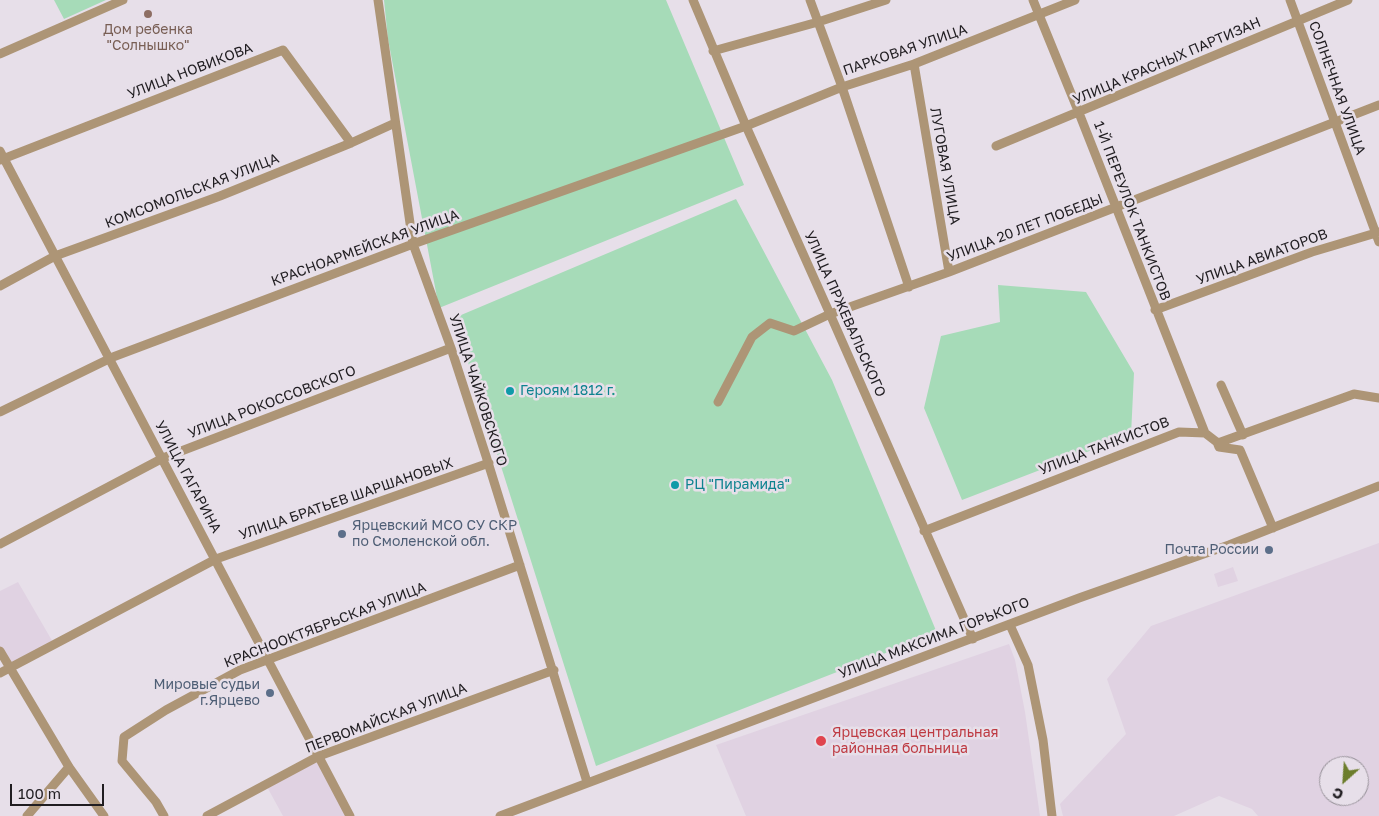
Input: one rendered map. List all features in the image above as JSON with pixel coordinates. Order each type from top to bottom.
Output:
[{"type":"street","points":[[0,54],[124,0]]},
{"type":"street","name":"УЛИЦА ЧАЙКОВСКОГО","points":[[378,0],[413,244],[451,348],[489,464],[588,782]]},
{"type":"street","name":"УЛИЦА ПРЖЕВАЛЬСКОГО","points":[[693,0],[713,51],[973,639]]},
{"type":"street","points":[[810,0],[842,86],[908,287]]},
{"type":"street","points":[[713,51],[818,22],[886,0]]},
{"type":"street","name":"1-Й ПЕРЕУЛОК ТАНКИСТОВ","points":[[1033,0],[1205,433]]},
{"type":"street","name":"ПАРКОВАЯ УЛИЦА","points":[[746,126],[842,86],[914,64],[1075,0]]},
{"type":"street","name":"СОЛНЕЧНАЯ УЛИЦА","points":[[1290,0],[1377,232],[1379,242]]},
{"type":"street","name":"УЛИЦА КРАСНЫХ ПАРТИЗАН","points":[[996,146],[1348,0]]},
{"type":"street","name":"УЛИЦА НОВИКОВА","points":[[1,156],[283,50],[352,143]]},
{"type":"street","name":"ЛУГОВАЯ УЛИЦА","points":[[914,64],[949,272]]},
{"type":"street","name":"УЛИЦА 20 ЛЕТ ПОБЕДЫ","points":[[718,402],[752,337],[770,323],[794,330],[830,314],[949,272],[1379,105]]},
{"type":"street","name":"КОМСОМОЛЬСКАЯ УЛИЦА","points":[[0,286],[55,256],[220,196],[352,143],[395,122]]},
{"type":"street","name":"КРАСНОАРМЕЙСКАЯ УЛИЦА","points":[[0,412],[108,359],[413,244],[746,126]]},
{"type":"street","name":"УЛИЦА ГАГАРИНА","points":[[1,156],[108,359],[163,458],[350,816]]},
{"type":"street","name":"УЛИЦА АВИАТОРОВ","points":[[1156,310],[1312,252],[1377,232]]},
{"type":"street","name":"УЛИЦА РОКОССОВСКОГО","points":[[0,544],[163,458],[451,348]]},
{"type":"street","points":[[1221,385],[1243,435]]},
{"type":"street","points":[[1217,442],[1218,444],[1354,394],[1379,398]]},
{"type":"street","name":"УЛИЦА ТАНКИСТОВ","points":[[924,531],[1179,432],[1205,433]]},
{"type":"street","points":[[1205,433],[1217,442],[1219,447],[1240,450],[1274,528]]},
{"type":"street","name":"УЛИЦА БРАТЬЕВ ШАРШАНОВЫХ","points":[[0,673],[216,560],[489,464]]},
{"type":"street","name":"УЛИЦА МАКСИМА ГОРЬКОГО","points":[[500,816],[1010,624],[1274,528],[1379,486]]},
{"type":"street","name":"КРАСНООКТЯБРЬСКАЯ УЛИЦА","points":[[164,816],[156,802],[122,761],[124,737],[166,710],[240,670],[520,565]]},
{"type":"street","points":[[1010,624],[1028,665],[1043,740],[1052,816]]},
{"type":"street","points":[[0,651],[69,767],[104,816]]},
{"type":"street","name":"ПЕРВОМАЙСКАЯ УЛИЦА","points":[[207,816],[319,756],[554,670]]},
{"type":"street","points":[[27,816],[69,767]]},
{"type":"shaded area","points":[[1379,543],[1379,816],[1258,816],[1252,809],[1219,796],[1174,816],[1063,816],[1060,804],[1126,734],[1107,679],[1151,626]]},
{"type":"shaded area","points":[[1233,567],[1238,581],[1218,587],[1214,574]]},
{"type":"shaded area","points":[[18,582],[54,644],[10,667],[0,650],[0,591]]},
{"type":"shaded area","points":[[1009,644],[1015,660],[1025,712],[1040,816],[746,816],[716,745]]},
{"type":"shaded area","points":[[318,757],[350,816],[283,816],[266,785]]},
{"type":"green space","points":[[54,0],[106,0],[64,19]]},
{"type":"green space","points":[[384,0],[666,0],[744,185],[439,308],[388,39]]},
{"type":"green space","points":[[736,199],[832,380],[937,633],[596,766],[454,318]]},
{"type":"green space","points":[[998,285],[1086,292],[1134,373],[1131,435],[962,500],[924,408],[941,336],[1000,322]]},
{"type":"place","name":"Дом ребенка \"Солнышко\"","points":[[148,14]]},
{"type":"place","name":"Героям 1812 г.","points":[[510,391]]},
{"type":"place","name":"РЦ \"Пирамида\"","points":[[675,485]]},
{"type":"place","name":"Ярцевский МСО СУ СКР по Смоленской обл.","points":[[342,534]]},
{"type":"place","name":"Почта России","points":[[1269,550]]},
{"type":"place","name":"Мировые судьи г.Ярцево","points":[[270,693]]},
{"type":"place","name":"Ярцевская центральная районная больница","points":[[821,741]]}]
